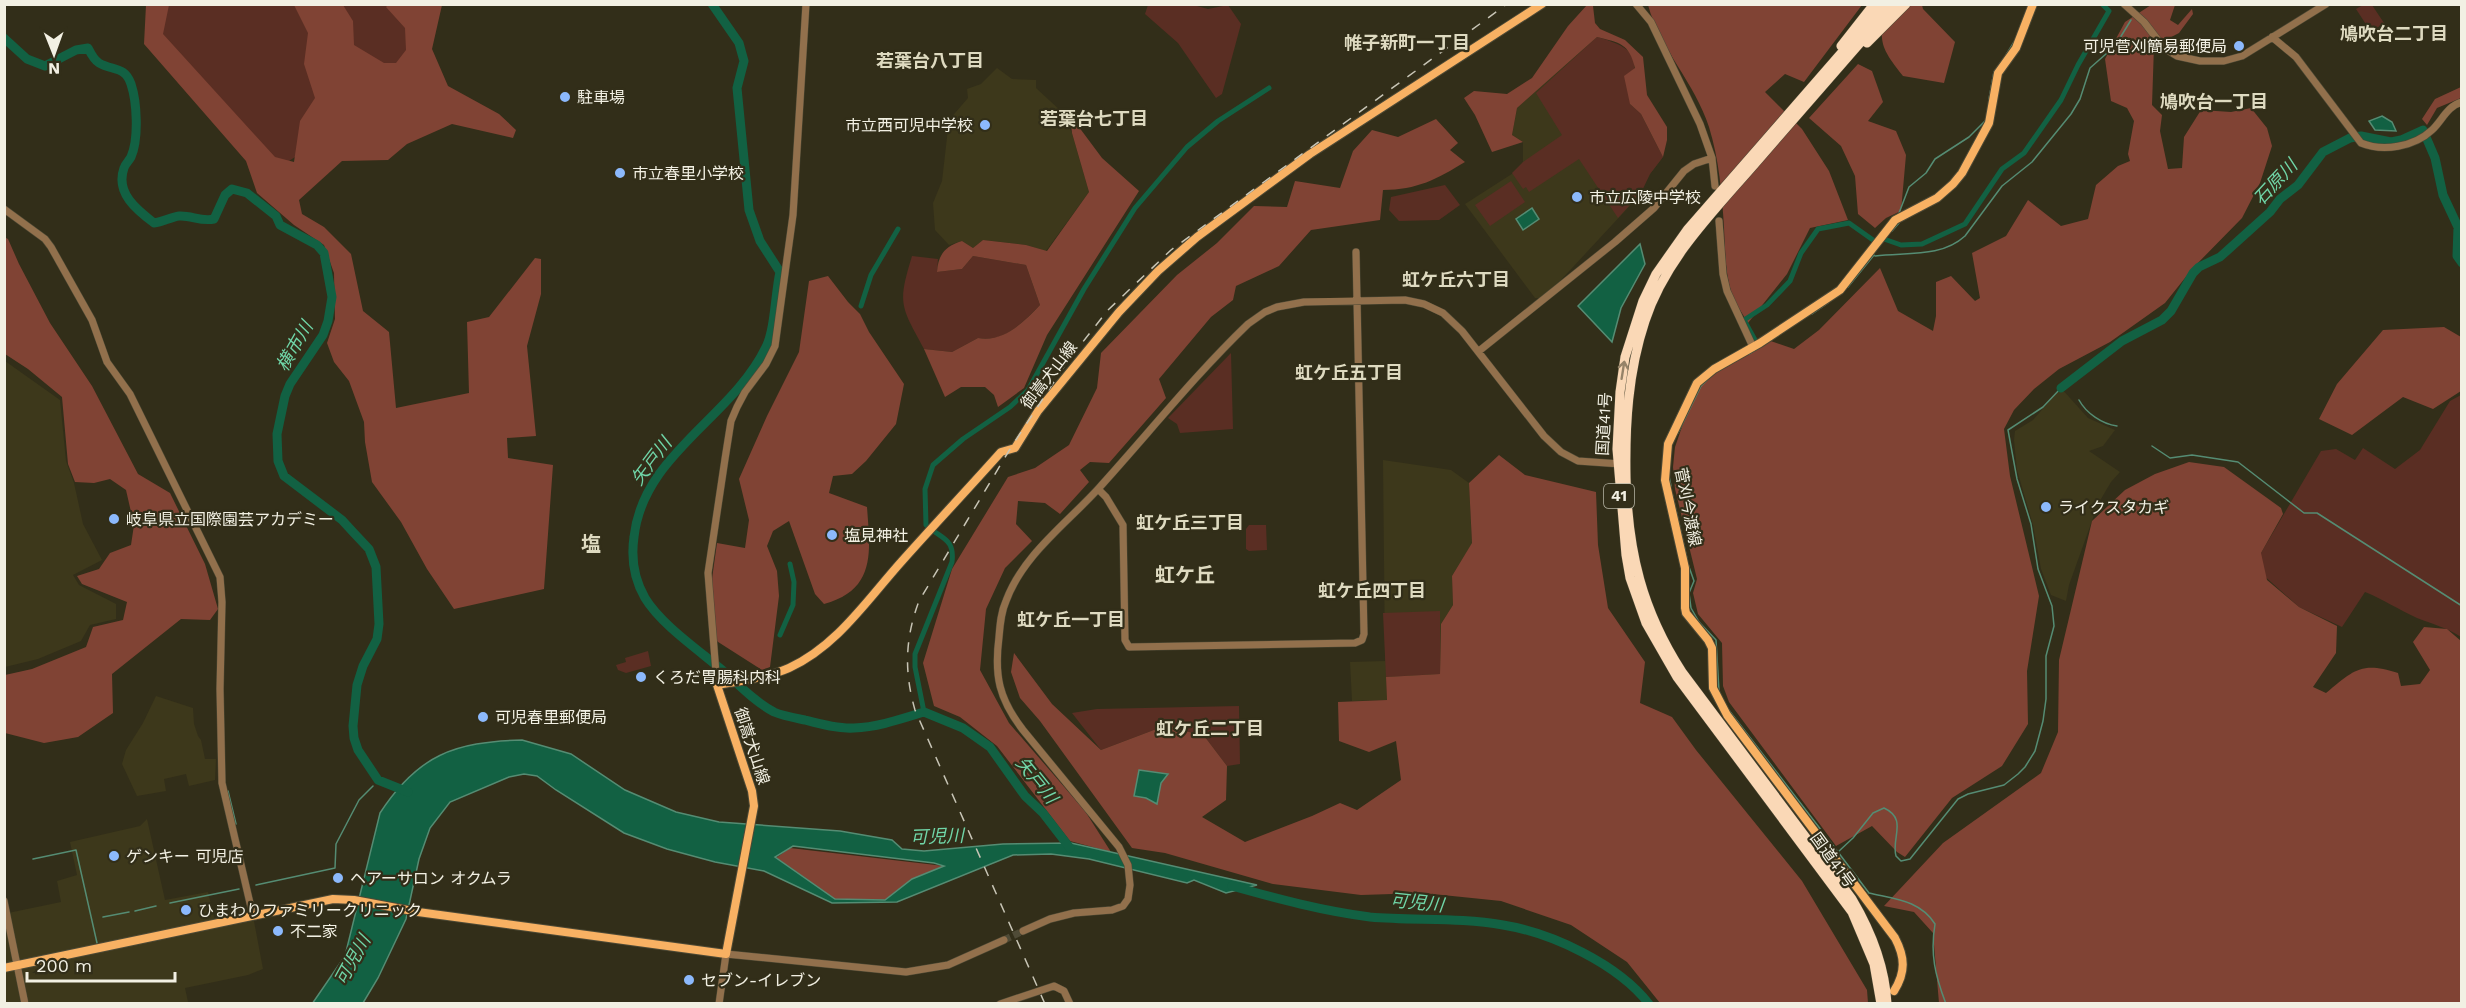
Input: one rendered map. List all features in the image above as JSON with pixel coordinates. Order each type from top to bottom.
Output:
[{"type":"highway","points":[[1787,117],[1874,4]]},
{"type":"highway","name":"国道41号","points":[[1881,1004],[1874,964],[1852,912],[1677,677],[1646,623],[1633,587],[1626,555],[1620,392],[1625,357],[1643,301],[1656,274],[1687,230],[1884,4]]},
{"type":"highway","name":"国道41号","points":[[1887,1004],[1878,954],[1862,915],[1682,672],[1658,632],[1636,569],[1622,464],[1630,384],[1640,338],[1664,279],[1690,240],[1894,4]]},
{"type":"highway","points":[[1785,129],[1906,4]]},
{"type":"main road","name":"御嵩犬山線","points":[[726,954],[752,819],[753,796],[717,685],[789,668],[846,627],[1001,452],[1015,448],[1038,411],[1119,312],[1158,272],[1197,237],[1310,154],[1542,4]]},
{"type":"main road","name":"菅刈今渡線","points":[[1894,991],[1904,965],[1901,949],[1895,938],[1720,705],[1713,688],[1712,648],[1686,613],[1685,608],[1685,568],[1665,480],[1668,444],[1697,382],[1840,290],[1895,220],[1937,198],[1962,173],[1989,123],[1998,73],[2019,40],[2033,4]]},
{"type":"main road","points":[[4,969],[333,899],[354,900],[418,912],[726,954]]},
{"type":"street","points":[[717,685],[708,573],[732,421],[745,392],[766,364],[775,346],[793,215],[806,4]]},
{"type":"street","points":[[1636,4],[1651,22],[1700,124],[1712,158],[1716,186]]},
{"type":"street","points":[[2124,4],[2144,22],[2164,48],[2177,56],[2200,61],[2224,61],[2242,56],[2326,4]]},
{"type":"street","points":[[2272,37],[2296,57],[2361,143],[2368,146],[2398,147],[2426,135],[2442,116],[2456,104],[2462,102]]},
{"type":"street","points":[[1479,351],[1654,208],[1684,171],[1694,164],[1712,158]]},
{"type":"street","points":[[4,209],[45,239],[51,247],[92,320],[107,362],[130,394],[220,577],[222,596],[220,690],[222,783],[253,916]]},
{"type":"street","points":[[1719,221],[1723,274],[1727,291],[1753,347]]},
{"type":"street","points":[[1098,489],[1106,497],[1123,525],[1125,640],[1129,647],[1355,643],[1362,640],[1364,634],[1356,252]]},
{"type":"street","points":[[1023,931],[1050,919],[1074,913],[1112,910],[1123,906],[1130,893],[1130,875],[1125,858],[1108,832],[1011,715],[1002,696],[998,680],[996,656],[1002,611],[1021,573],[1032,557],[1098,489],[1156,421],[1248,324],[1265,312],[1287,304],[1304,302],[1405,300],[1436,309],[1453,320],[1552,445],[1578,461],[1622,464]]},
{"type":"street","points":[[4,901],[25,1004]]},
{"type":"street","points":[[719,1004],[726,954],[906,972],[948,965],[1004,940]]},
{"type":"street","points":[[1000,1004],[1054,986],[1064,991],[1070,1004]]},
{"type":"shaded area","points":[[146,5],[169,5],[163,34],[275,157],[294,162],[300,121],[315,98],[304,64],[308,33],[294,5],[343,5],[353,21],[354,45],[384,63],[396,63],[406,50],[405,28],[386,7],[388,5],[442,5],[432,49],[448,86],[499,114],[516,130],[513,138],[452,124],[407,144],[388,160],[342,161],[299,200],[302,214],[324,227],[351,254],[363,311],[389,332],[396,408],[469,393],[467,322],[489,317],[535,258],[541,259],[541,294],[527,346],[536,436],[507,438],[508,458],[553,465],[544,589],[454,609],[427,569],[401,522],[372,482],[364,422],[349,381],[334,362],[327,343],[335,319],[334,273],[324,245],[294,225],[257,193],[246,161],[144,44]]},
{"type":"shaded area","points":[[164,5],[421,5],[407,85],[278,168],[158,35]]},
{"type":"shaded area","points":[[1148,5],[1193,5],[1208,9],[1228,5],[1241,24],[1222,94],[1216,98],[1178,43],[1145,14]]},
{"type":"shaded area","points":[[1587,5],[1593,6],[1595,23],[1600,29],[1625,40],[1643,57],[1647,95],[1667,127],[1663,157],[1641,114],[1630,104],[1624,76],[1635,68],[1630,53],[1618,43],[1597,37],[1517,108],[1512,135],[1523,142],[1492,152],[1475,115],[1464,98],[1474,91],[1507,94],[1532,78],[1568,26]]},
{"type":"shaded area","points":[[1648,5],[1862,5],[1804,82],[1785,74],[1765,92],[1802,129],[1829,171],[1848,220],[1810,228],[1787,274],[1748,323],[1732,295],[1728,278],[1720,177],[1709,127],[1703,111],[1653,21]]},
{"type":"shaded area","points":[[1883,5],[1922,5],[1923,9],[1955,42],[1944,83],[1903,76],[1889,57],[1883,43]]},
{"type":"shaded area","points":[[2151,5],[2175,5],[2170,20],[2178,25],[2192,9],[2193,14],[2179,33],[2154,46],[2152,105],[2162,115],[2160,131],[2168,169],[2182,168],[2184,137],[2201,110],[2231,112],[2251,108],[2267,128],[2272,146],[2260,183],[2242,218],[2193,268],[2165,303],[2110,342],[2059,369],[2034,389],[2014,410],[2004,429],[2010,476],[2039,596],[2027,671],[2028,724],[2002,766],[1952,798],[1905,857],[1897,852],[1872,826],[1836,846],[1729,702],[1723,686],[1722,643],[1698,614],[1693,593],[1697,579],[1675,489],[1673,467],[1675,447],[1697,383],[1765,339],[1794,349],[1819,330],[1880,268],[1898,311],[1933,331],[1936,316],[1936,282],[1951,276],[1975,301],[1980,298],[1972,253],[2006,236],[2028,200],[2061,226],[2088,219],[2096,185],[2118,166],[2130,161],[2128,154],[2134,121],[2127,108],[2111,101],[2105,59],[2125,22]]},
{"type":"shaded area","points":[[2363,5],[2372,5],[2384,23],[2371,32],[2356,9]]},
{"type":"shaded area","points":[[1597,37],[1630,51],[1630,104],[1663,157],[1650,174],[1637,198],[1560,281],[1540,298],[1535,298],[1465,204],[1518,170],[1523,162],[1523,142],[1512,135],[1517,108]]},
{"type":"shaded area","points":[[1597,37],[1623,47],[1630,53],[1635,67],[1630,104],[1641,114],[1663,157],[1650,174],[1641,193],[1618,218],[1579,159],[1529,192],[1526,187],[1523,189],[1512,173],[1523,162],[1562,135],[1536,93]]},
{"type":"shaded area","points":[[1858,64],[1872,71],[1883,102],[1868,121],[1896,131],[1906,155],[1901,211],[1886,218],[1875,228],[1858,214],[1855,176],[1841,146],[1809,118]]},
{"type":"shaded area","points":[[997,68],[1012,79],[1036,80],[1036,88],[1062,112],[1072,133],[1089,192],[1046,251],[1026,245],[983,240],[973,248],[962,241],[949,245],[935,230],[933,203],[942,181],[949,120],[968,98],[967,89],[981,84]]},
{"type":"shaded area","points":[[2461,87],[2461,98],[2437,108],[2427,125],[2422,119],[2435,99]]},
{"type":"shaded area","points":[[1070,115],[1102,158],[1139,191],[1047,335],[1024,388],[998,407],[994,395],[985,387],[961,387],[945,397],[924,349],[952,352],[978,338],[987,339],[1004,334],[1020,324],[1040,305],[1026,265],[973,256],[962,269],[937,272],[941,256],[956,243],[962,241],[973,248],[983,240],[1026,245],[1047,251],[1089,192],[1072,133]]},
{"type":"shaded area","points":[[1436,119],[1458,143],[1450,150],[1465,162],[1417,186],[1383,190],[1380,220],[1311,230],[1279,266],[1236,286],[1233,300],[1211,317],[1159,379],[1166,398],[1109,463],[1090,462],[1080,470],[1089,482],[1060,514],[1045,503],[1018,501],[1016,524],[1032,541],[1005,568],[986,609],[980,670],[1009,723],[1085,811],[1111,852],[1070,841],[997,746],[960,717],[934,706],[923,663],[952,569],[1008,477],[1035,468],[1069,445],[1097,388],[1101,353],[1177,275],[1217,243],[1254,206],[1287,207],[1295,181],[1340,188],[1353,151],[1372,130],[1398,137]]},
{"type":"shaded area","points":[[1511,181],[1525,202],[1490,226],[1475,205]]},
{"type":"shaded area","points":[[1445,185],[1460,205],[1439,220],[1399,221],[1389,210],[1391,197]]},
{"type":"shaded area","points":[[4,237],[8,239],[50,323],[92,386],[138,474],[170,493],[205,564],[218,609],[210,620],[181,619],[112,674],[113,713],[78,737],[44,743],[5,733],[5,675],[32,669],[86,647],[93,627],[123,620],[127,602],[82,584],[77,576],[99,569],[110,553],[131,545],[134,525],[126,490],[110,479],[94,483],[75,482],[68,464],[62,397],[28,369],[5,354]]},
{"type":"shaded area","points":[[912,256],[938,259],[937,272],[962,269],[973,256],[1026,265],[1040,305],[1020,324],[1005,334],[987,339],[978,338],[952,352],[924,349],[910,323],[904,305],[904,285]]},
{"type":"shaded area","points":[[828,276],[860,314],[869,332],[904,384],[896,424],[866,461],[852,474],[833,476],[829,493],[867,507],[869,553],[862,578],[854,589],[841,598],[824,604],[815,594],[789,521],[773,531],[767,546],[777,571],[779,596],[770,667],[762,670],[715,640],[711,586],[717,543],[745,548],[749,520],[739,479],[799,352],[809,281]]},
{"type":"shaded area","points":[[2444,327],[2461,337],[2461,391],[2433,409],[2403,397],[2352,435],[2319,419],[2337,384],[2383,330]]},
{"type":"shaded area","points":[[1231,353],[1233,429],[1180,433],[1177,424],[1168,418]]},
{"type":"shaded area","points":[[5,361],[60,400],[66,461],[74,483],[83,524],[102,560],[73,575],[79,585],[116,604],[116,619],[90,625],[81,641],[38,659],[5,667]]},
{"type":"shaded area","points":[[2061,388],[2088,418],[2115,430],[2103,446],[2089,451],[2120,472],[2098,504],[2069,585],[2066,601],[2051,595],[2041,569],[2033,525],[2017,470],[2014,440],[2015,431],[2033,420]]},
{"type":"shaded area","points":[[2461,395],[2461,637],[2365,592],[2342,627],[2299,607],[2261,573],[2261,553],[2321,451],[2336,449],[2355,460],[2363,448],[2395,469],[2420,450],[2450,401]]},
{"type":"shaded area","points":[[1499,455],[1525,475],[1596,492],[1598,545],[1608,608],[1645,662],[1640,703],[1672,717],[1802,881],[1867,990],[1868,1003],[1660,1003],[1627,962],[1571,925],[1501,901],[1423,893],[1361,895],[1273,884],[1165,853],[1132,848],[1040,721],[1020,698],[1011,672],[1014,653],[1052,704],[1101,750],[1167,725],[1205,737],[1227,766],[1226,800],[1202,817],[1245,842],[1340,803],[1357,810],[1401,780],[1396,741],[1369,752],[1339,741],[1338,702],[1387,700],[1386,677],[1440,674],[1441,624],[1453,605],[1452,576],[1472,543],[1469,483]]},
{"type":"shaded area","points":[[1383,460],[1451,470],[1469,483],[1472,544],[1452,576],[1453,605],[1441,624],[1440,674],[1386,677],[1387,700],[1352,701],[1350,662],[1385,661]]},
{"type":"shaded area","points":[[2189,462],[2224,467],[2281,508],[2283,514],[2261,553],[2267,580],[2299,607],[2337,626],[2336,653],[2313,687],[2326,693],[2351,673],[2366,668],[2385,669],[2398,673],[2401,686],[2420,684],[2430,670],[2413,642],[2424,627],[2447,629],[2461,641],[2461,1003],[1939,1003],[1933,933],[1914,912],[1884,906],[1943,843],[2041,773],[2058,732],[2059,660],[2092,521],[2125,490],[2155,474]]},
{"type":"shaded area","points":[[1249,525],[1266,525],[1267,550],[1249,551],[1246,549],[1246,529]]},
{"type":"shaded area","points":[[1440,611],[1440,674],[1386,677],[1383,613]]},
{"type":"shaded area","points":[[648,651],[651,666],[626,673],[618,670],[616,665],[626,662],[625,658]]},
{"type":"shaded area","points":[[156,696],[193,708],[194,724],[201,740],[205,759],[216,759],[215,780],[189,786],[186,774],[164,779],[166,791],[137,796],[122,764],[126,750]]},
{"type":"shaded area","points":[[1239,706],[1240,764],[1227,766],[1205,737],[1167,725],[1101,750],[1072,713],[1097,709]]},
{"type":"shaded area","points":[[147,819],[165,900],[208,892],[216,925],[253,916],[263,969],[248,975],[185,988],[188,1002],[5,1003],[4,901],[8,913],[61,902],[57,881],[77,875],[70,842],[140,826]]},
{"type":"shaded area","points":[[790,848],[944,866],[912,879],[885,900],[835,899],[776,858]]},
{"type":"water","points":[[2382,116],[2392,122],[2396,131],[2375,130],[2369,121]]},
{"type":"water","points":[[1532,208],[1539,219],[1523,230],[1516,219]]},
{"type":"water","points":[[1640,244],[1645,264],[1621,308],[1612,342],[1578,306]]},
{"type":"water","points":[[522,740],[571,754],[625,790],[676,812],[719,822],[840,831],[892,840],[902,849],[924,851],[1003,844],[1071,843],[1257,885],[1226,893],[1194,880],[1187,883],[1089,859],[1051,854],[1013,855],[897,902],[832,903],[764,871],[715,862],[667,849],[624,833],[537,776],[524,774],[509,777],[450,802],[430,828],[419,859],[406,919],[378,978],[363,1003],[312,1004],[345,956],[380,813],[394,793],[409,777],[440,756],[476,744]],"holes":[[[793,846],[944,866],[912,879],[885,900],[835,899],[775,857]]]},
{"type":"water","points":[[1139,770],[1168,774],[1161,783],[1157,804],[1146,798],[1134,796]]},
{"type":"waterway","name":"矢戸川","points":[[712,4],[739,43],[744,61],[737,88],[749,210],[760,241],[780,272],[771,331],[766,347],[751,372],[732,395],[671,459],[654,482],[641,508],[634,537],[633,553],[634,568],[641,591],[652,608],[672,629],[756,700],[774,712],[823,725],[848,728],[881,724],[924,712],[963,728],[990,747],[1025,796],[1043,813],[1070,848]]},
{"type":"waterway","points":[[1884,239],[1901,245],[1922,244],[1965,224],[2002,169],[2024,153],[2061,100],[2109,11],[2102,4]]},
{"type":"waterway","points":[[1875,256],[1934,251],[1956,243],[1965,236],[2002,186],[2032,162],[2071,114],[2080,99],[2090,68],[2115,46],[2131,20]]},
{"type":"waterway","name":"横市川","points":[[4,38],[27,59],[45,66],[76,50],[88,48],[99,63],[125,74],[133,92],[136,131],[134,149],[125,165],[122,185],[129,200],[154,223],[179,216],[214,219],[225,195],[232,189],[247,193],[276,216],[280,225],[317,245],[324,253],[332,297],[328,321],[323,335],[290,384],[285,396],[277,434],[278,461],[284,476],[342,520],[369,549],[376,567],[379,624],[377,639],[363,666],[357,685],[354,738],[358,750],[378,780],[408,792]]},
{"type":"waterway","points":[[2006,55],[2014,42]]},
{"type":"waterway","points":[[1989,99],[1994,72]]},
{"type":"waterway","points":[[924,712],[915,667],[915,654],[952,562],[949,543],[926,525],[925,489],[933,465],[963,439],[1010,407],[1028,390],[1084,289],[1135,208],[1187,147],[1218,121],[1269,88]]},
{"type":"waterway","points":[[1899,213],[1909,187],[1926,173],[1935,159],[1969,137],[1985,121]]},
{"type":"waterway","name":"石原川","points":[[2061,388],[2122,341],[2162,320],[2171,311],[2193,273],[2199,267],[2220,257],[2270,212],[2280,199],[2298,185],[2323,152],[2350,138],[2361,136],[2391,142],[2423,130],[2435,158],[2443,195],[2458,227],[2457,256],[2462,263]]},
{"type":"waterway","points":[[1755,340],[1744,320],[1767,305],[1790,281],[1801,253],[1818,229],[1849,223],[1873,240]]},
{"type":"waterway","points":[[1892,231],[1899,223]]},
{"type":"waterway","points":[[861,306],[871,275],[898,229]]},
{"type":"waterway","points":[[1848,287],[1874,255]]},
{"type":"waterway","points":[[1812,314],[1828,303]]},
{"type":"waterway","points":[[1749,354],[1780,334]]},
{"type":"waterway","points":[[1678,433],[1701,386],[1711,376]]},
{"type":"waterway","points":[[1946,1004],[1934,964],[1935,924],[1929,916],[1914,905],[1869,893],[1838,852],[1853,838],[1873,813],[1884,808],[1891,812],[1897,823],[1896,856],[1901,861],[1910,859],[1958,799],[1968,794],[2004,785],[2025,767],[2035,751],[2043,721],[2046,699],[2046,656],[2054,626],[2052,606],[2038,569],[2031,524],[2017,479],[2008,430],[2043,407],[2061,388]]},
{"type":"waterway","points":[[2079,400],[2095,417],[2117,426]]},
{"type":"waterway","points":[[2152,446],[2170,458],[2192,455],[2238,462],[2304,513],[2317,513],[2462,606]]},
{"type":"waterway","points":[[1669,476],[1671,486]]},
{"type":"waterway","points":[[1672,493],[1687,559]]},
{"type":"waterway","points":[[780,635],[793,605],[794,582],[790,564]]},
{"type":"waterway","points":[[1688,564],[1694,581],[1689,593],[1691,608],[1699,622],[1716,640],[1719,691]]},
{"type":"waterway","points":[[1728,709],[1838,852]]},
{"type":"waterway","points":[[256,885],[335,868],[336,844],[359,800],[373,786]]},
{"type":"waterway","points":[[228,791],[236,824]]},
{"type":"waterway","points":[[33,859],[76,850],[97,943]]},
{"type":"waterway","name":"可児川","points":[[1232,886],[1301,904],[1370,917],[1470,921],[1522,929],[1583,952],[1620,976],[1649,1004]]},
{"type":"waterway","points":[[170,903],[239,889]]},
{"type":"waterway","points":[[135,911],[156,906]]},
{"type":"waterway","points":[[103,917],[129,912]]},
{"type":"tunnel","points":[[1004,940],[1023,931]]},
{"type":"railway","points":[[1045,1004],[915,710],[909,682],[908,655],[911,628],[919,601],[1010,449],[1067,362],[1108,310],[1171,250],[1507,4]]},
{"type":"place","name":"可児菅刈簡易郵便局","points":[[2239,46]]},
{"type":"place","name":"駐車場","points":[[565,97]]},
{"type":"place","name":"市立西可児中学校","points":[[985,125]]},
{"type":"place","name":"市立春里小学校","points":[[620,173]]},
{"type":"place","name":"市立広陵中学校","points":[[1577,197]]},
{"type":"place","name":"ライクスタカギ","points":[[2046,507]]},
{"type":"place","name":"岐阜県立国際園芸アカデミー","points":[[114,519]]},
{"type":"place","name":"塩見神社","points":[[832,535]]},
{"type":"place","name":"くろだ胃腸科内科","points":[[641,677]]},
{"type":"place","name":"可児春里郵便局","points":[[483,717]]},
{"type":"place","name":"ゲンキー 可児店","points":[[114,856]]},
{"type":"place","name":"ヘアーサロン オクムラ","points":[[338,878]]},
{"type":"place","name":"ひまわりファミリークリニック","points":[[186,910]]},
{"type":"place","name":"不二家","points":[[278,931]]},
{"type":"place","name":"セブン-イレブン","points":[[689,980]]},
{"type":"district","name":"鳩吹台二丁目","points":[[2394,33]]},
{"type":"district","name":"帷子新町一丁目","points":[[1407,42]]},
{"type":"district","name":"若葉台八丁目","points":[[930,60]]},
{"type":"district","name":"鳩吹台一丁目","points":[[2214,101]]},
{"type":"district","name":"若葉台七丁目","points":[[1094,118]]},
{"type":"district","name":"虹ケ丘六丁目","points":[[1456,279]]},
{"type":"district","name":"虹ケ丘五丁目","points":[[1349,372]]},
{"type":"district","name":"虹ケ丘三丁目","points":[[1190,522]]},
{"type":"district","name":"塩","points":[[591,544]]},
{"type":"district","name":"虹ケ丘","points":[[1185,575]]},
{"type":"district","name":"虹ケ丘四丁目","points":[[1372,590]]},
{"type":"district","name":"虹ケ丘一丁目","points":[[1071,619]]},
{"type":"district","name":"虹ケ丘二丁目","points":[[1210,728]]}]
